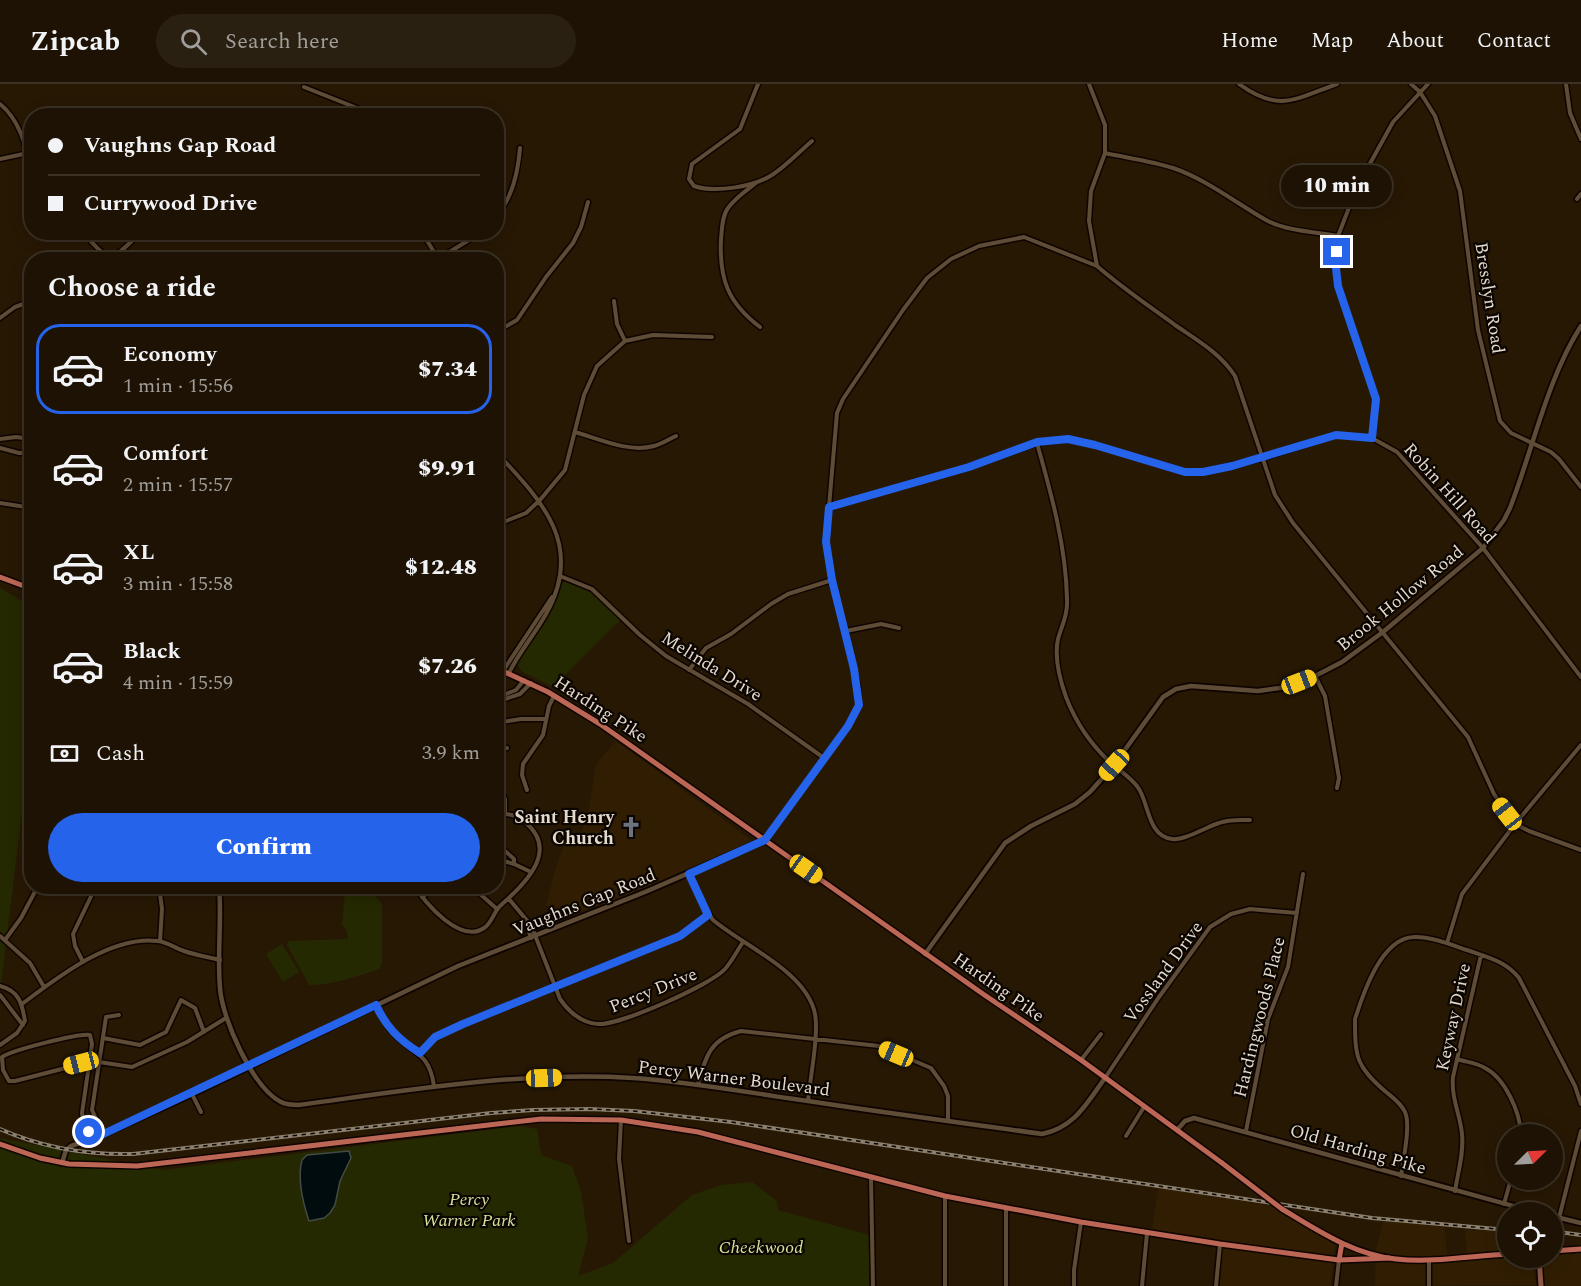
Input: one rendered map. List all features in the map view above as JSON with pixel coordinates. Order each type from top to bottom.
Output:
[{"type":"main road","points":[[0,577],[24,586]]},
{"type":"main road","name":"Harding Pike","points":[[504,671],[555,695],[600,724],[1022,1022],[1081,1060],[1282,1209],[1342,1244],[1390,1258],[1429,1260],[1497,1255]]},
{"type":"main road","points":[[0,1144],[62,1163],[137,1166],[541,1119],[621,1120],[698,1132],[945,1196],[1081,1222],[1339,1260],[1390,1258]]},
{"type":"main road","points":[[1339,1260],[1342,1244]]},
{"type":"main road","points":[[1563,1250],[1581,1249]]},
{"type":"main road","points":[[1540,1268],[1541,1286]]},
{"type":"street","points":[[758,84],[740,129],[692,164],[689,179],[694,186],[704,190],[720,190],[771,176],[812,141]]},
{"type":"street","points":[[1089,84],[1106,125],[1106,153],[1091,191],[1089,221],[1097,266]]},
{"type":"street","points":[[1239,84],[1260,98],[1280,102],[1337,84]]},
{"type":"street","name":"Bresslyn Road","points":[[1411,84],[1420,92],[1435,117],[1460,191],[1475,314],[1500,421],[1511,433],[1551,452],[1581,487]]},
{"type":"street","points":[[1372,438],[1376,399],[1338,286],[1336,268],[1338,236],[1357,188],[1392,122],[1428,84]]},
{"type":"street","points":[[1566,84],[1570,113],[1581,139]]},
{"type":"street","points":[[304,87],[357,108]]},
{"type":"street","points":[[0,104],[6,109],[20,131],[24,142]]},
{"type":"street","points":[[504,204],[510,195],[518,171],[520,148]]},
{"type":"street","points":[[1106,153],[1173,168],[1194,177],[1268,221],[1296,229],[1338,236]]},
{"type":"street","points":[[0,159],[24,154]]},
{"type":"street","points":[[759,180],[729,207],[725,216],[721,261],[727,291],[747,316],[760,327]]},
{"type":"street","points":[[1577,199],[1581,194]]},
{"type":"street","points":[[504,327],[517,320],[546,277],[573,243],[581,227],[588,202]]},
{"type":"street","points":[[765,840],[848,726],[859,705],[858,687],[832,580],[826,542],[837,413],[843,399],[903,309],[927,278],[951,259],[978,246],[1024,237],[1097,266],[1211,350],[1229,367],[1235,376],[1275,495],[1293,523],[1468,737],[1499,804],[1515,824],[1581,850]]},
{"type":"street","points":[[90,240],[100,252]]},
{"type":"street","points":[[120,252],[133,240]]},
{"type":"street","points":[[449,252],[469,240]]},
{"type":"street","points":[[614,301],[617,324],[625,341]]},
{"type":"street","points":[[0,318],[13,308],[24,304]]},
{"type":"street","name":"Brook Hollow Road","points":[[926,954],[1005,843],[1031,826],[1075,804],[1090,792],[1114,765],[1163,697],[1176,689],[1191,686],[1232,691],[1258,691],[1287,687],[1315,676],[1342,662],[1383,632],[1483,548],[1510,508],[1569,345],[1581,326]]},
{"type":"street","points":[[504,522],[526,513],[558,480],[567,466],[584,395],[597,366],[625,341],[653,335],[712,337]]},
{"type":"street","points":[[575,432],[621,446],[645,447],[655,446],[676,436]]},
{"type":"street","name":"Robin Hill Road","points":[[829,507],[969,467],[1037,442],[1068,439],[1185,472],[1203,472],[1263,458],[1336,435],[1372,438],[1398,452],[1483,548],[1581,677]]},
{"type":"street","points":[[0,439],[24,438]]},
{"type":"street","points":[[1037,442],[1061,542],[1067,609],[1057,648],[1062,682],[1076,718],[1096,748],[1133,781],[1145,801],[1153,827],[1160,835],[1179,839],[1220,822],[1250,820]]},
{"type":"street","points":[[0,448],[24,453]]},
{"type":"street","points":[[504,461],[540,500],[559,540],[562,560],[560,576],[545,616],[509,673]]},
{"type":"street","points":[[0,502],[24,506]]},
{"type":"street","name":"Melinda Drive","points":[[560,576],[580,582],[595,591],[647,642],[666,656],[748,704],[824,758]]},
{"type":"street","points":[[689,670],[706,648],[731,634],[771,604],[788,594],[832,580]]},
{"type":"street","points":[[504,663],[549,601],[557,585]]},
{"type":"street","points":[[846,631],[881,624],[899,628]]},
{"type":"street","points":[[1315,676],[1325,696],[1339,778],[1337,788]]},
{"type":"street","points":[[504,696],[516,690],[524,680]]},
{"type":"street","points":[[504,698],[520,694],[531,683]]},
{"type":"street","points":[[527,790],[522,775],[523,764],[540,740],[550,703],[555,695]]},
{"type":"street","points":[[504,722],[546,719]]},
{"type":"street","points":[[1447,944],[1462,894],[1515,824],[1581,745]]},
{"type":"street","points":[[420,894],[441,917],[462,930],[470,932],[485,928],[497,909],[509,899],[531,872],[540,851],[539,838],[524,821],[505,813],[504,797]]},
{"type":"street","name":"Vaughns Gap Road","points":[[62,1163],[66,1150],[71,1146],[97,1137],[192,1094],[458,966],[689,874],[765,840]]},
{"type":"street","points":[[504,851],[514,860],[514,864]]},
{"type":"street","points":[[504,861],[531,872]]},
{"type":"street","points":[[689,874],[708,915],[805,989],[815,1014],[808,1101]]},
{"type":"street","name":"Hardingwoods Place","points":[[1246,1131],[1268,1019],[1288,967],[1303,874]]},
{"type":"street","points":[[5,940],[21,918],[34,894]]},
{"type":"street","points":[[84,963],[75,945],[73,933],[92,894]]},
{"type":"street","points":[[160,894],[162,909],[160,941]]},
{"type":"street","name":"Percy Warner Boulevard","points":[[219,894],[220,989],[226,1018],[258,1082],[283,1103],[299,1105],[434,1086],[500,1080],[565,1077],[632,1078],[698,1084],[1042,1134],[1057,1131],[1077,1116],[1106,1078]]},
{"type":"street","points":[[422,897],[426,894]]},
{"type":"street","points":[[480,894],[497,909]]},
{"type":"street","name":"Percy Drive","points":[[509,899],[524,917],[554,987],[568,1010],[582,1020],[599,1024],[614,1022],[709,983],[725,969],[743,942]]},
{"type":"street","name":"Vossland Drive","points":[[1106,1078],[1159,997],[1210,927],[1235,912],[1250,909],[1297,913]]},
{"type":"street","points":[[420,1053],[435,1037],[491,1011],[680,936],[708,915]]},
{"type":"street","points":[[0,936],[30,963],[45,987]]},
{"type":"street","points":[[1401,1176],[1405,1113],[1393,1098],[1369,1078],[1363,1069],[1356,1050],[1355,1019],[1369,981],[1393,945],[1403,939],[1415,936],[1506,964],[1519,978],[1575,1086],[1581,1104]]},
{"type":"street","points":[[22,1004],[84,963],[133,940],[160,941],[184,951],[220,960]]},
{"type":"street","name":"Keyway Drive","points":[[1455,1191],[1462,1145],[1461,1128],[1452,1094],[1453,1077],[1481,955]]},
{"type":"street","points":[[0,987],[10,989],[22,1004],[25,1021],[16,1033],[0,1045]]},
{"type":"street","points":[[0,995],[22,1025]]},
{"type":"street","points":[[103,1038],[140,1045],[166,1032],[181,1000],[195,1008],[204,1032]]},
{"type":"street","points":[[376,1005],[393,1034],[420,1053],[427,1062],[434,1086]]},
{"type":"street","points":[[103,1134],[92,1110],[106,1017],[119,1015]]},
{"type":"street","points":[[99,1062],[132,1066],[187,1042],[226,1018]]},
{"type":"street","points":[[698,1084],[706,1057],[717,1041],[729,1034],[741,1031],[814,1041],[879,1046],[931,1068],[948,1096],[948,1120]]},
{"type":"street","points":[[89,1059],[9,1081],[3,1070],[2,1057],[86,1034],[92,1038],[82,1113],[84,1126],[97,1137]]},
{"type":"street","points":[[1081,1060],[1101,1034]]},
{"type":"street","points":[[1457,1059],[1485,1068],[1496,1076],[1513,1105],[1520,1124]]},
{"type":"street","points":[[192,1094],[201,1112]]},
{"type":"street","points":[[1126,1136],[1144,1107]]},
{"type":"street","name":"Old Harding Pike","points":[[1177,1130],[1185,1121],[1194,1118],[1497,1202]]},
{"type":"street","points":[[621,1120],[619,1159],[629,1241]]},
{"type":"street","points":[[1563,1202],[1581,1131]]},
{"type":"street","points":[[871,1178],[873,1286]]},
{"type":"street","points":[[945,1196],[945,1286]]},
{"type":"street","points":[[1006,1208],[1006,1286]]},
{"type":"street","points":[[1563,1219],[1581,1223]]},
{"type":"street","points":[[1074,1286],[1081,1222]]},
{"type":"street","points":[[1142,1286],[1147,1233]]},
{"type":"street","points":[[1216,1286],[1220,1244]]},
{"type":"street","points":[[1336,1286],[1339,1260]]},
{"type":"street","points":[[1429,1260],[1429,1286]]},
{"type":"shaded area","points":[[616,741],[751,840],[715,861],[616,900],[562,918],[546,905],[556,867],[563,848],[580,834],[588,816],[596,764]]},
{"type":"shaded area","points":[[349,1151],[351,1158],[340,1181],[335,1205],[324,1218],[309,1221],[300,1183],[302,1160],[307,1155]]},
{"type":"shaded area","points":[[1158,1188],[1272,1206],[1335,1245],[1331,1286],[1219,1286],[1223,1240],[1152,1229]]},
{"type":"shaded area","points":[[1383,1221],[1444,1227],[1447,1254],[1467,1253],[1465,1230],[1497,1231],[1497,1268],[1534,1268],[1536,1285],[1375,1286],[1376,1250]]},
{"type":"shaded area","points":[[1563,1253],[1581,1253],[1581,1286],[1544,1286],[1543,1268],[1563,1268]]},
{"type":"green space","points":[[566,581],[591,592],[620,620],[553,687],[521,671],[518,664],[547,617],[560,585]]},
{"type":"green space","points":[[0,588],[24,602],[24,795],[0,993]]},
{"type":"green space","points":[[345,894],[373,894],[382,904],[382,963],[379,969],[327,984],[309,985],[287,945],[288,941],[348,939],[347,931],[342,925]]},
{"type":"green space","points":[[282,944],[299,972],[283,982],[266,954]]},
{"type":"green space","name":"Percy Warner Park","points":[[521,1126],[537,1129],[541,1155],[572,1166],[581,1192],[588,1238],[578,1276],[613,1263],[692,1195],[721,1185],[752,1182],[777,1201],[778,1210],[869,1235],[869,1286],[0,1286],[0,1138],[162,1170]]},
{"type":"railway","points":[[0,1129],[49,1146],[82,1152],[133,1154],[491,1113],[589,1109],[634,1111],[731,1122],[1372,1218],[1497,1229]]},
{"type":"railway","points":[[1563,1233],[1581,1235]]},
{"type":"place","name":"Saint Henry Church","points":[[631,827]]},
{"type":"route","points":[[89,1132],[97,1137],[376,1005],[393,1034],[420,1053],[435,1037],[491,1011],[680,936],[708,915],[689,874],[765,840],[848,726],[859,705],[858,687],[832,580],[826,542],[829,507],[969,467],[1037,442],[1068,439],[1185,472],[1203,472],[1263,458],[1336,435],[1372,438],[1376,399],[1338,286],[1337,252]]},
{"type":"park label","name":"Cheekwood","points":[[761,1247]]}]
